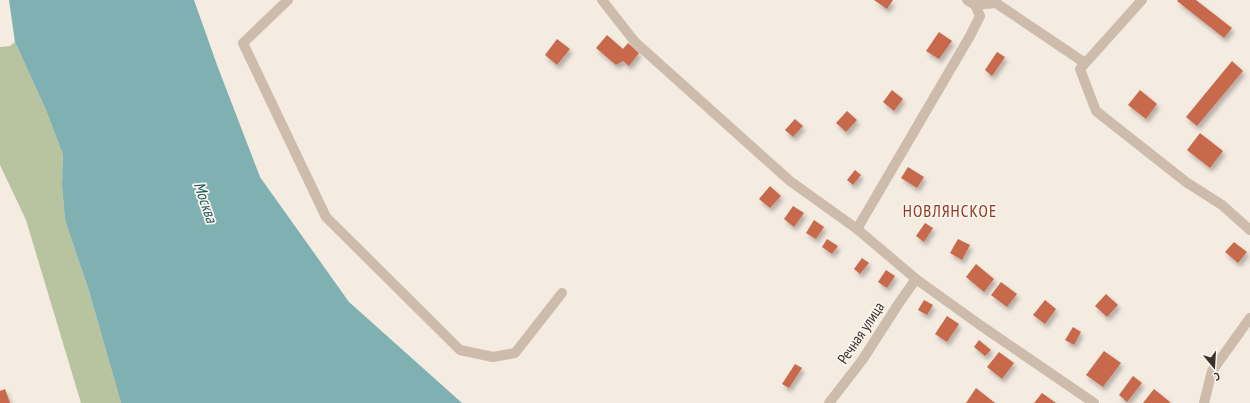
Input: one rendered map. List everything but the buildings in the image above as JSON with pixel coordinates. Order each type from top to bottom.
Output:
[{"type":"street","points":[[288,0],[243,43],[326,217],[460,350],[493,358],[515,353],[562,293]]},
{"type":"street","points":[[602,0],[635,42],[790,181],[857,229],[916,279],[1094,403]]},
{"type":"street","points":[[1142,0],[1080,69],[1096,111],[1186,182],[1222,205],[1250,230]]},
{"type":"street","points":[[857,229],[970,36],[980,16],[971,2]]},
{"type":"street","points":[[971,2],[996,3],[1086,63]]},
{"type":"street","name":"Речная улица","points":[[829,403],[862,359],[916,279]]},
{"type":"street","points":[[1204,403],[1212,371],[1250,318]]},
{"type":"green space","points":[[15,42],[46,110],[63,155],[62,185],[65,220],[89,291],[121,403],[81,403],[26,220],[0,165],[0,47],[10,46]]},
{"type":"water","name":"Москва","points":[[9,0],[194,0],[260,177],[349,302],[462,403],[121,403],[89,291],[65,220],[62,185],[63,155],[46,110],[15,42]]},
{"type":"district","name":"НОВЛЯНСКОЕ","points":[[950,211]]}]
